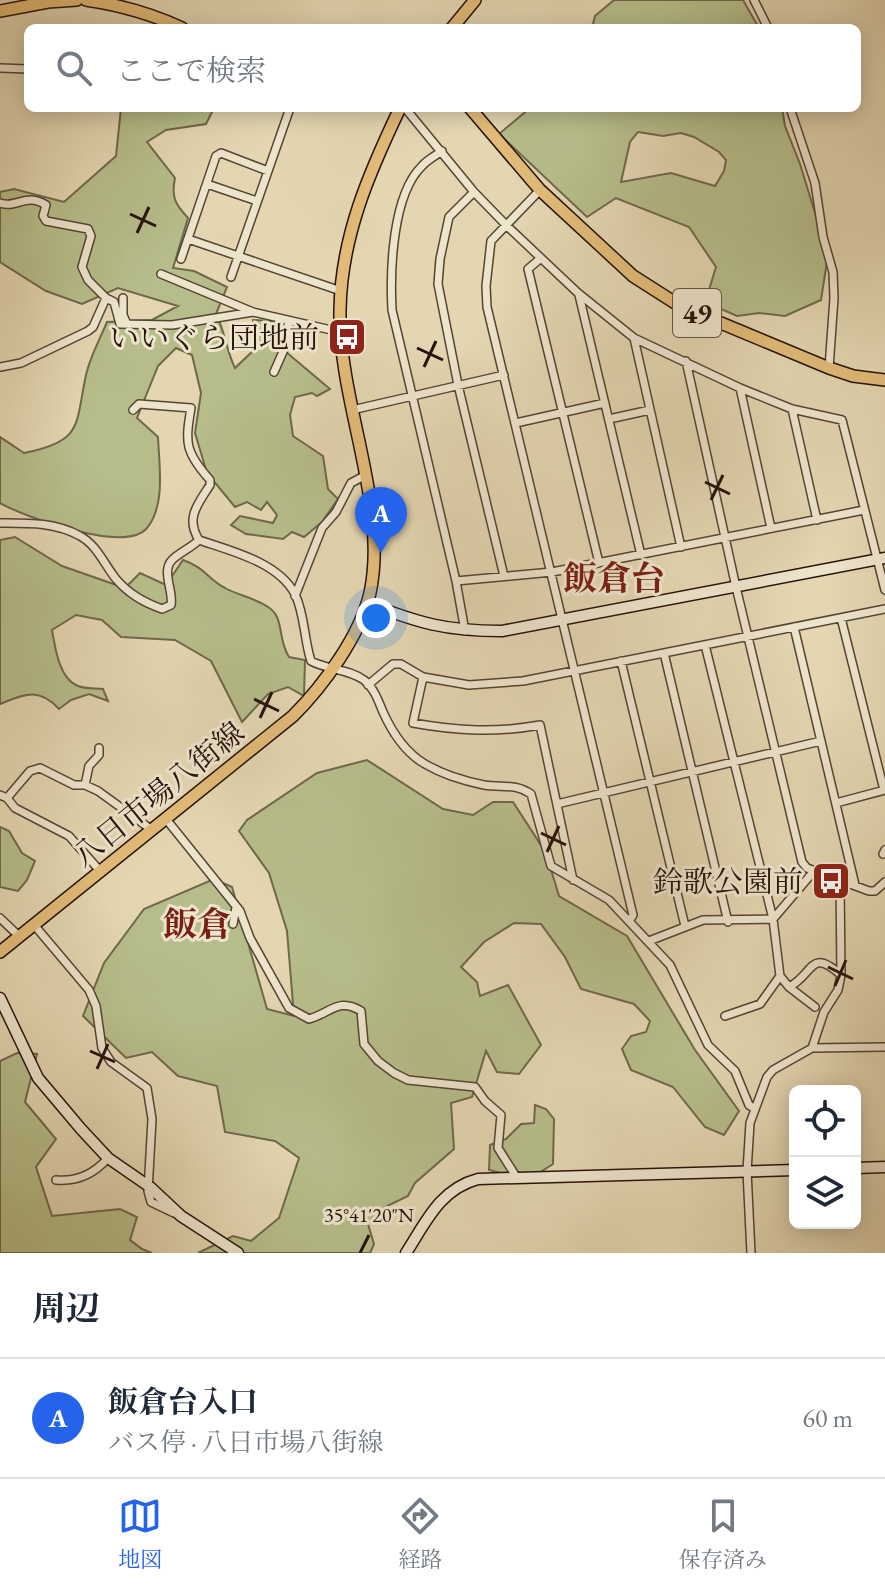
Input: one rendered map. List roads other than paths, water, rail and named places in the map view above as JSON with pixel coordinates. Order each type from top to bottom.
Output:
[{"type":"main road","points":[[0,11],[77,0]]},
{"type":"main road","points":[[86,0],[111,4],[158,22]]},
{"type":"main road","points":[[455,24],[475,0]]},
{"type":"main road","name":"八日市場八街線","points":[[0,952],[293,716],[331,670],[367,603],[373,543],[340,332],[341,291],[344,261],[365,183],[400,112]]},
{"type":"main road","name":"49","points":[[473,112],[540,190],[633,276],[656,292],[680,306],[829,368],[853,376],[885,380]]},
{"type":"street","points":[[754,0],[766,24]]},
{"type":"street","points":[[0,68],[24,69]]},
{"type":"street","points":[[231,277],[289,112]]},
{"type":"street","points":[[406,112],[507,226],[578,293],[634,338],[792,409],[842,420],[864,510],[882,558],[885,590]]},
{"type":"street","points":[[791,112],[815,183],[823,237],[833,272],[829,368]]},
{"type":"street","points":[[442,151],[419,168],[403,198],[392,253],[392,310],[465,631]]},
{"type":"street","points":[[181,259],[216,156],[221,153],[268,171]]},
{"type":"street","points":[[207,184],[257,201]]},
{"type":"street","points":[[540,190],[491,241],[487,307],[633,915],[630,920]]},
{"type":"street","points":[[474,192],[449,217],[440,259],[440,303],[504,576]]},
{"type":"street","points":[[0,203],[9,205],[38,200],[46,205],[43,216],[46,221],[88,229],[91,236],[82,267],[88,280],[114,302],[118,322],[172,325],[253,312]]},
{"type":"street","points":[[188,239],[341,291]]},
{"type":"street","points":[[541,258],[528,269],[599,563]]},
{"type":"street","points":[[161,274],[253,312],[340,332]]},
{"type":"street","points":[[578,293],[641,555]]},
{"type":"street","points":[[0,367],[21,363],[88,331],[93,327],[106,298]]},
{"type":"street","points":[[123,298],[123,315],[127,324]]},
{"type":"street","points":[[274,372],[289,338],[288,320]]},
{"type":"street","points":[[634,338],[681,547]]},
{"type":"street","points":[[686,361],[802,862],[814,871],[875,891],[885,882]]},
{"type":"street","points":[[352,410],[504,375]]},
{"type":"street","points":[[740,388],[771,528]]},
{"type":"street","points":[[516,423],[605,403]]},
{"type":"street","points":[[133,410],[139,404],[191,408],[187,447],[210,480],[192,513],[192,524],[199,540],[272,570],[287,583],[295,596],[311,661],[331,670],[352,674],[368,685],[389,725],[406,749],[421,762],[441,773],[485,785],[521,788],[531,794],[551,866],[596,890],[630,920],[676,973],[708,1045],[735,1071],[749,1105],[755,1109]]},
{"type":"street","points":[[792,409],[817,520]]},
{"type":"street","points":[[609,419],[650,410]]},
{"type":"street","points":[[295,596],[322,528],[336,512],[351,483],[364,476]]},
{"type":"street","points":[[456,581],[552,572],[864,510]]},
{"type":"street","points":[[0,523],[44,524],[82,536],[129,592],[139,600],[162,609],[171,605],[172,599],[167,567],[170,561],[199,540]]},
{"type":"street","points":[[367,603],[416,621],[465,631],[502,631],[882,558]]},
{"type":"street","points":[[368,685],[393,664],[401,664],[423,677],[469,685],[499,685],[885,609]]},
{"type":"street","points":[[836,803],[884,790],[841,618]]},
{"type":"street","points":[[794,627],[855,885]]},
{"type":"street","points":[[705,645],[773,919],[780,976],[815,1007]]},
{"type":"street","points":[[664,653],[728,922]]},
{"type":"street","points":[[621,661],[685,926]]},
{"type":"street","points":[[423,677],[413,723],[480,732],[540,725],[573,880]]},
{"type":"street","points":[[557,804],[821,741]]},
{"type":"street","points":[[85,785],[89,766],[99,755],[99,748]]},
{"type":"street","points":[[101,872],[69,836],[15,808],[4,796],[35,768],[74,785],[85,785],[131,813],[152,830]]},
{"type":"street","points":[[166,819],[236,905],[250,938],[289,1008],[309,1019],[343,1003],[352,1005],[361,1011],[364,1044],[378,1061],[394,1073],[408,1080],[475,1087],[501,1115],[498,1148],[517,1178]]},
{"type":"street","points":[[649,941],[703,920],[773,919],[814,871]]},
{"type":"street","points":[[812,1048],[824,1012],[838,990],[841,975],[840,880]]},
{"type":"street","points":[[233,924],[236,905]]},
{"type":"street","points":[[0,918],[20,937]]},
{"type":"street","points":[[35,926],[89,990],[96,1006],[102,1048],[111,1062],[147,1088],[152,1119],[150,1187]]},
{"type":"street","points":[[789,987],[802,980],[812,964],[820,962],[827,962],[841,975]]},
{"type":"street","points":[[725,1016],[760,1004],[780,976]]},
{"type":"street","points":[[0,998],[44,1086],[108,1158],[150,1187],[181,1216],[238,1253]]},
{"type":"street","points":[[751,1253],[748,1138],[767,1077],[773,1070],[812,1048],[885,1047]]},
{"type":"street","points":[[56,1180],[69,1182],[96,1172],[108,1158]]},
{"type":"street","points":[[861,1168],[885,1167]]},
{"type":"street","points":[[406,1253],[446,1194],[465,1182],[478,1179],[789,1170]]},
{"type":"place","name":"いいぐら団地前","points":[[347,337]]},
{"type":"place","name":"飯倉台入口","points":[[381,553]]},
{"type":"place","name":"鈴歌公園前","points":[[831,881]]},
{"type":"district","name":"飯倉台","points":[[614,578]]},
{"type":"district","name":"飯倉","points":[[197,924]]}]
